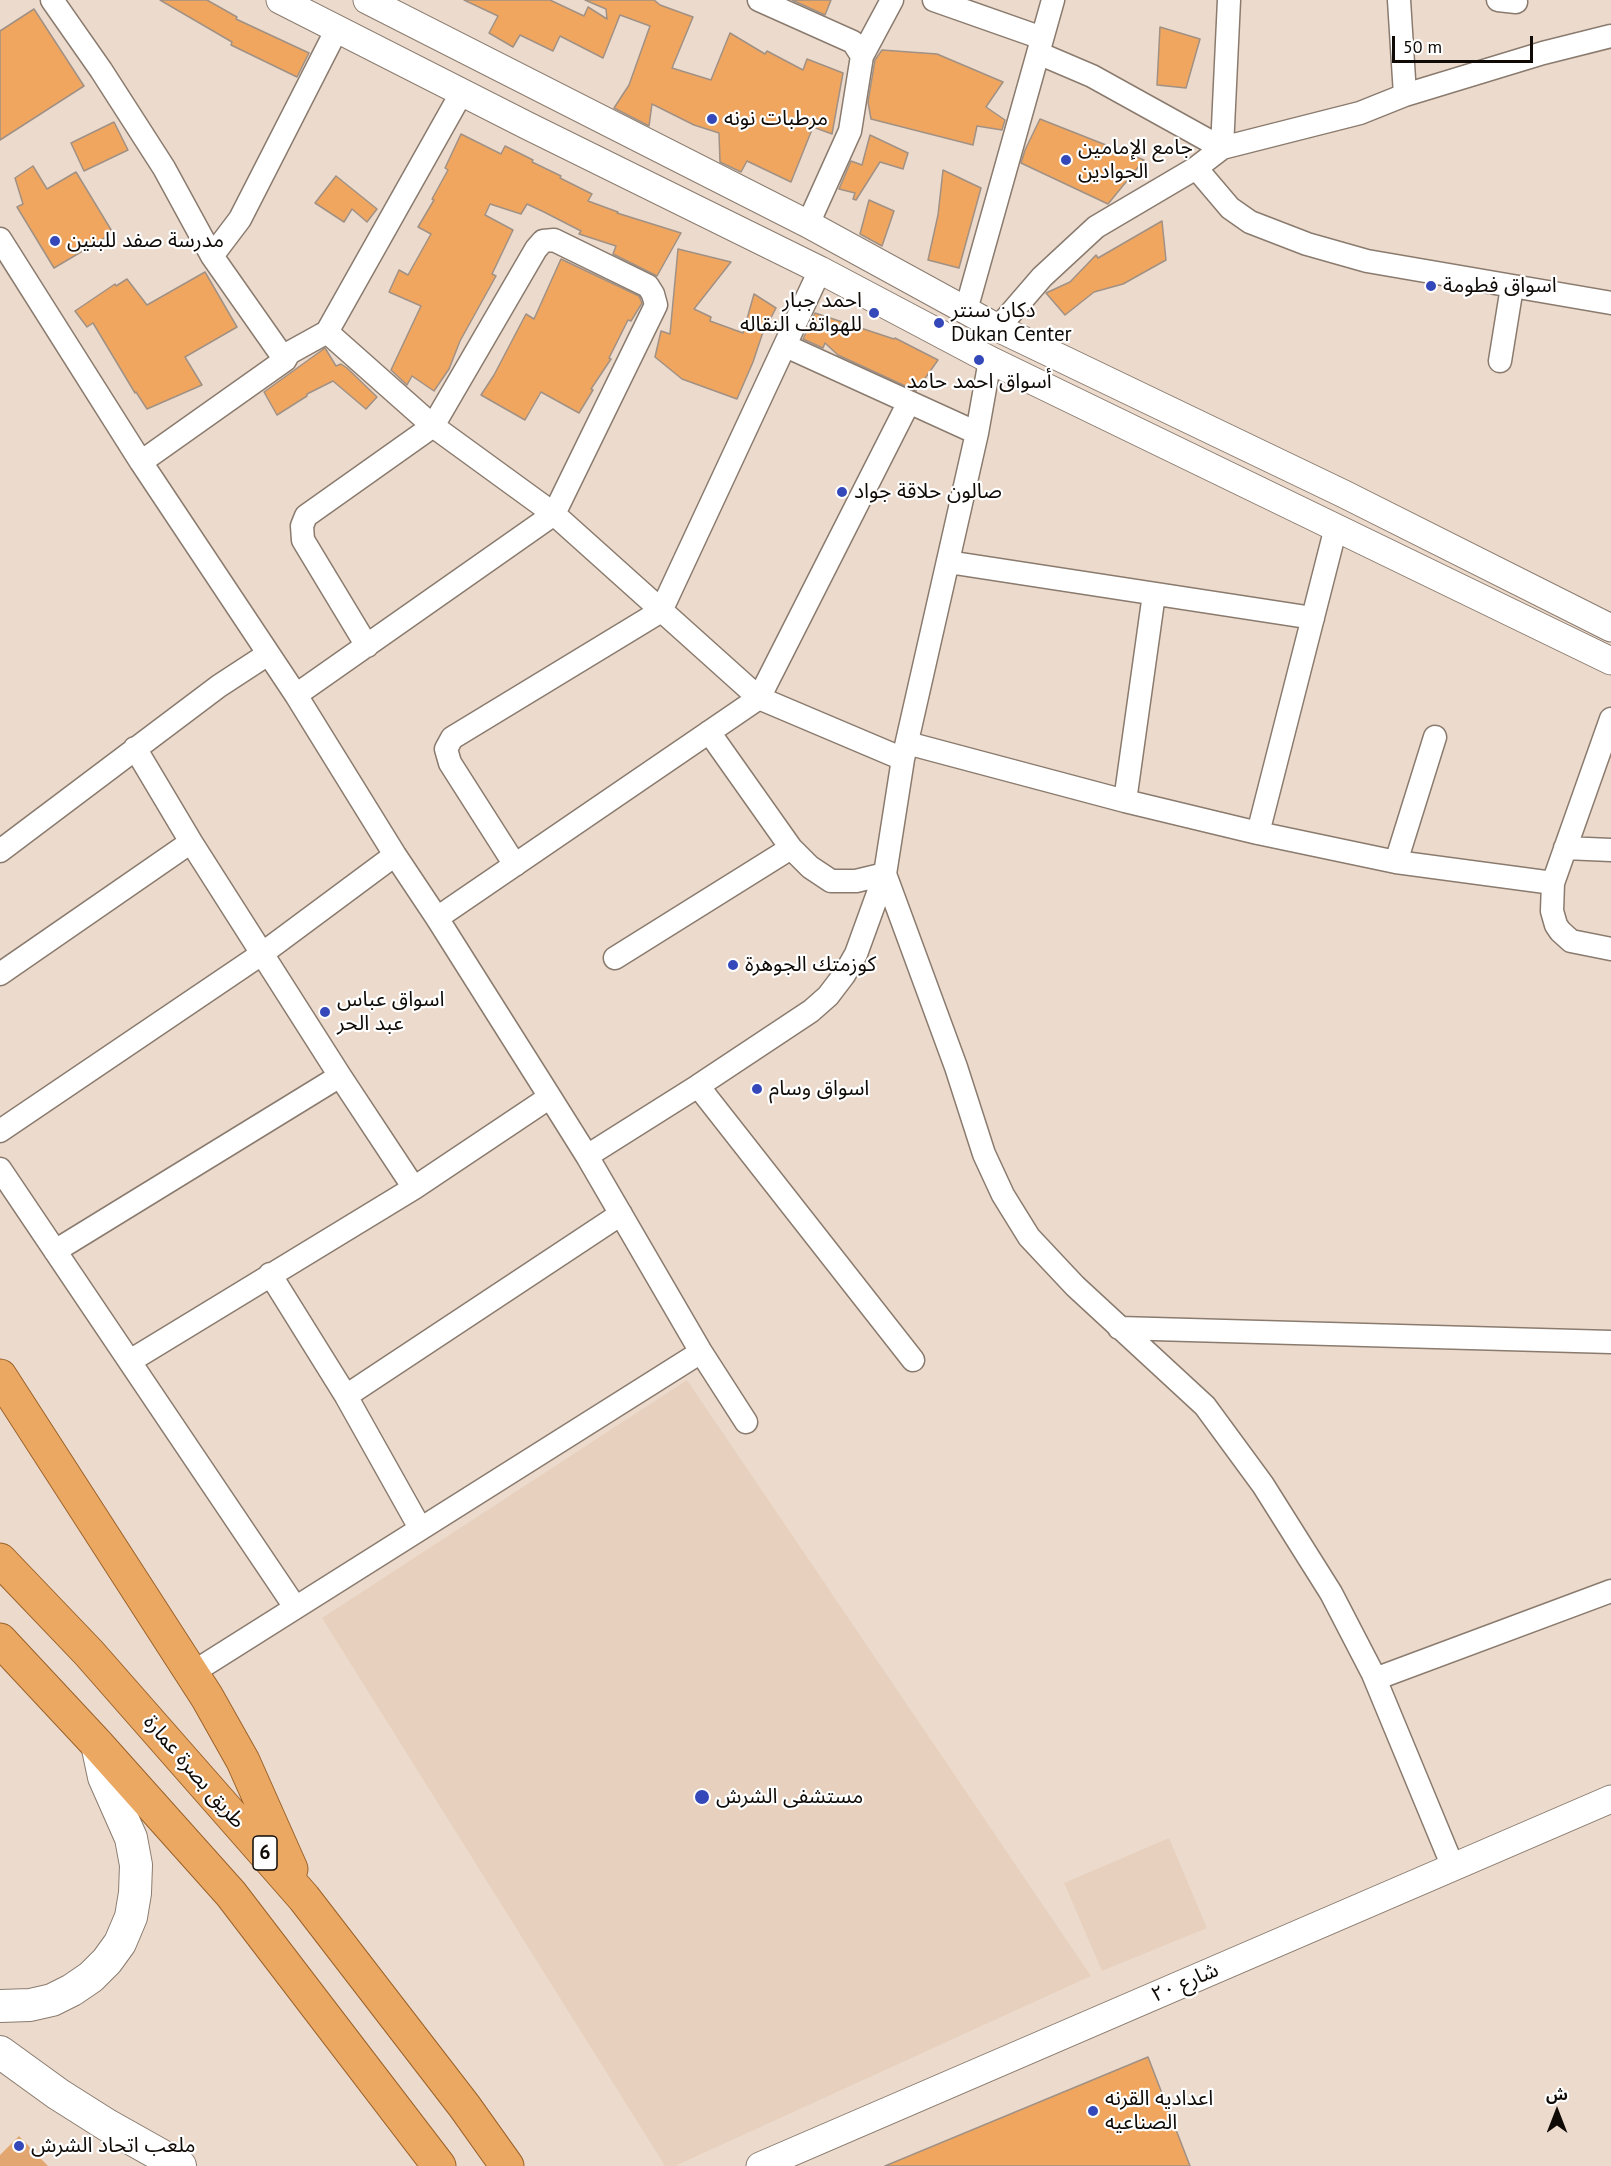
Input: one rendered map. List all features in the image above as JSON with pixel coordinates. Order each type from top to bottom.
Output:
[{"type":"highway","points":[[0,1376],[192,1673],[243,1761],[304,1898]]},
{"type":"highway","name":"طريق بصرة عمارة","points":[[0,1560],[89,1653],[304,1898],[465,2107],[507,2166]]},
{"type":"highway","points":[[0,1640],[231,1894],[439,2166]]},
{"type":"main road","points":[[0,2006],[30,2005],[51,2000],[72,1990],[91,1977],[107,1961],[120,1943],[131,1917],[136,1865],[131,1838],[104,1777],[97,1744]]},
{"type":"main road","points":[[0,2052],[58,2094],[180,2166]]},
{"type":"street","points":[[52,0],[164,168],[212,256],[285,360]]},
{"type":"street","points":[[280,0],[820,270],[990,360],[1611,661]]},
{"type":"street","points":[[367,0],[808,224],[998,328],[1355,500],[1611,628]]},
{"type":"street","points":[[759,0],[853,42],[862,56]]},
{"type":"street","points":[[808,224],[850,131],[862,56],[892,0]]},
{"type":"street","points":[[934,0],[1040,45],[1222,148]]},
{"type":"street","points":[[966,310],[1053,0]]},
{"type":"street","points":[[1222,148],[1229,0]]},
{"type":"street","points":[[1400,0],[1406,95]]},
{"type":"street","points":[[212,256],[240,219],[337,29]]},
{"type":"street","points":[[998,328],[1042,277],[1096,227],[1196,168],[1222,148],[1360,113],[1406,95],[1543,53],[1611,36]]},
{"type":"street","points":[[141,462],[285,360],[289,353],[327,332],[462,92]]},
{"type":"street","points":[[1196,168],[1230,208],[1250,222],[1306,244],[1367,261],[1611,303]]},
{"type":"street","points":[[0,239],[141,462],[296,695],[395,855],[550,1096],[701,1352],[746,1422]]},
{"type":"street","points":[[296,695],[554,514],[656,305],[648,286],[554,240],[543,242],[536,249],[433,426],[306,516],[302,526],[303,540],[367,645]]},
{"type":"street","points":[[856,289],[871,259]]},
{"type":"street","points":[[515,865],[450,763],[446,749],[452,738],[662,611],[820,270]]},
{"type":"street","points":[[1500,362],[1512,286]]},
{"type":"street","points":[[327,332],[433,426],[554,514],[759,698],[905,751],[1258,833],[1396,862],[1553,883]]},
{"type":"street","points":[[786,346],[977,433]]},
{"type":"street","points":[[587,1156],[811,1011],[828,996],[856,954],[885,874],[905,751],[977,433],[990,360]]},
{"type":"street","points":[[437,918],[759,698],[909,402]]},
{"type":"street","points":[[1258,833],[1336,527]]},
{"type":"street","points":[[948,562],[1313,618]]},
{"type":"street","points":[[1125,801],[1154,594]]},
{"type":"street","points":[[1546,629],[1559,602]]},
{"type":"street","points":[[0,851],[219,686],[268,654]]},
{"type":"street","points":[[1611,719],[1553,883],[1553,918],[1565,937],[1578,944],[1611,949]]},
{"type":"street","points":[[709,732],[791,848],[810,867],[831,881],[856,881],[885,874]]},
{"type":"street","points":[[1396,862],[1435,737]]},
{"type":"street","points":[[135,748],[191,842],[414,1188]]},
{"type":"street","points":[[0,974],[191,842]]},
{"type":"street","points":[[615,957],[791,848]]},
{"type":"street","points":[[1565,848],[1611,850]]},
{"type":"street","points":[[0,1131],[263,952],[395,855]]},
{"type":"street","points":[[885,874],[956,1067],[984,1154],[1003,1196],[1029,1237],[1075,1286],[1205,1406],[1263,1485],[1331,1593],[1375,1679],[1453,1867]]},
{"type":"street","points":[[55,1251],[340,1076]]},
{"type":"street","points":[[698,1086],[913,1360]]},
{"type":"street","points":[[130,1361],[414,1188],[550,1096]]},
{"type":"street","points":[[0,1169],[295,1607]]},
{"type":"street","points":[[346,1396],[621,1214]]},
{"type":"street","points":[[270,1274],[346,1396],[420,1528]]},
{"type":"street","points":[[1119,1328],[1611,1342]]},
{"type":"street","points":[[192,1673],[701,1352]]},
{"type":"street","points":[[1375,1679],[1611,1591]]},
{"type":"street","name":"شارع ٢٠","points":[[760,2166],[1611,1799]]},
{"type":"shaded area","name":"مستشفى الشرش","points":[[687,1380],[1091,1976],[675,2166],[665,2166],[322,1618]]},
{"type":"shaded area","points":[[1169,1838],[1207,1928],[1102,1971],[1064,1883]]},
{"type":"shaded area","name":"ملعب اتحاد الشرش","points":[[19,2136],[48,2166],[0,2166],[0,2155]]},
{"type":"building","points":[[160,0],[207,0],[237,17],[236,19],[309,53],[297,77],[231,45],[232,42]]},
{"type":"building","points":[[464,0],[550,0],[584,16],[588,7],[607,19],[606,9],[585,0],[654,0],[660,5],[693,17],[672,68],[711,80],[730,33],[765,54],[767,51],[803,70],[807,59],[843,73],[832,134],[813,127],[791,182],[747,161],[741,172],[720,162],[719,133],[694,125],[652,104],[649,126],[614,108],[629,85],[650,26],[620,15],[603,58],[560,36],[553,51],[520,35],[513,47],[489,33],[498,16]]},
{"type":"building","points":[[792,0],[831,0],[825,15]]},
{"type":"building","points":[[34,9],[84,86],[0,140],[0,31]]},
{"type":"building","points":[[1160,27],[1200,39],[1186,88],[1157,85]]},
{"type":"building","points":[[882,50],[937,54],[1003,82],[986,107],[1005,120],[1002,130],[977,126],[973,145],[871,119],[868,102],[875,60]]},
{"type":"building","points":[[1040,119],[1144,160],[1108,204],[1021,163]]},
{"type":"building","points":[[114,122],[128,150],[84,171],[71,143]]},
{"type":"building","points":[[461,134],[501,154],[505,146],[533,160],[532,162],[592,194],[588,201],[617,213],[681,233],[657,276],[613,254],[616,246],[579,234],[581,231],[527,204],[521,214],[490,204],[485,215],[513,230],[492,274],[496,276],[460,341],[449,369],[434,391],[412,376],[407,385],[391,370],[421,306],[389,292],[399,270],[408,275],[431,234],[418,227],[448,170],[445,168]]},
{"type":"building","points":[[870,135],[908,153],[903,169],[880,162],[856,200],[853,199],[855,193],[839,189],[851,161],[862,165]]},
{"type":"building","points":[[33,166],[47,189],[76,172],[113,233],[54,268],[17,207],[23,204],[15,178]]},
{"type":"building","points":[[943,170],[981,188],[959,268],[928,260],[938,215]]},
{"type":"building","points":[[336,176],[377,209],[367,222],[352,209],[344,222],[315,203]]},
{"type":"building","points":[[869,200],[894,211],[882,246],[860,234]]},
{"type":"building","points":[[1162,221],[1166,260],[1123,284],[1094,292],[1065,315],[1046,293],[1070,282],[1096,255],[1098,258]]},
{"type":"building","points":[[678,249],[731,262],[694,309],[711,317],[710,321],[743,333],[754,294],[776,308],[762,335],[737,399],[682,379],[655,357],[661,331],[670,334]]},
{"type":"building","points":[[561,259],[639,296],[642,303],[631,321],[628,320],[609,358],[611,359],[591,389],[593,390],[579,413],[541,392],[525,420],[481,395],[526,314],[534,319]]},
{"type":"building","points":[[205,272],[237,327],[185,357],[202,385],[147,409],[93,323],[87,327],[75,311],[115,284],[116,286],[127,279],[147,305]]},
{"type":"building","points":[[815,313],[895,338],[938,360],[916,391],[838,355],[825,343],[823,348],[803,339]]},
{"type":"building","points":[[325,348],[336,366],[341,364],[347,368],[377,397],[366,409],[333,381],[307,394],[277,415],[264,392]]},
{"type":"building","name":"اعداديه القرنه الصناعيه","points":[[1148,2057],[1190,2166],[885,2166]]},
{"type":"place","name":"مرطبات نونه","points":[[712,119]]},
{"type":"place","name":"جامع الإمامين الجوادين","points":[[1066,160]]},
{"type":"place","name":"مدرسة صفد للبنين","points":[[55,241]]},
{"type":"place","name":"اسواق فطومة","points":[[1431,286]]},
{"type":"place","name":"احمد جبار للهواتف النقاله","points":[[874,313]]},
{"type":"place","name":"دكان سنتر Dukan Center","points":[[939,323]]},
{"type":"place","name":"أسواق احمد حامد","points":[[979,360]]},
{"type":"place","name":"صالون حلاقة جواد","points":[[842,492]]},
{"type":"place","name":"كوزمتك الجوهرة","points":[[733,965]]},
{"type":"place","name":"اسواق عباس عبد الحر","points":[[325,1012]]},
{"type":"place","name":"اسواق وسام","points":[[757,1089]]},
{"type":"place","name":"مستشفى الشرش","points":[[702,1797]]},
{"type":"place","name":"اعداديه القرنه الصناعيه","points":[[1093,2111]]},
{"type":"place","name":"ملعب اتحاد الشرش","points":[[19,2146]]}]
